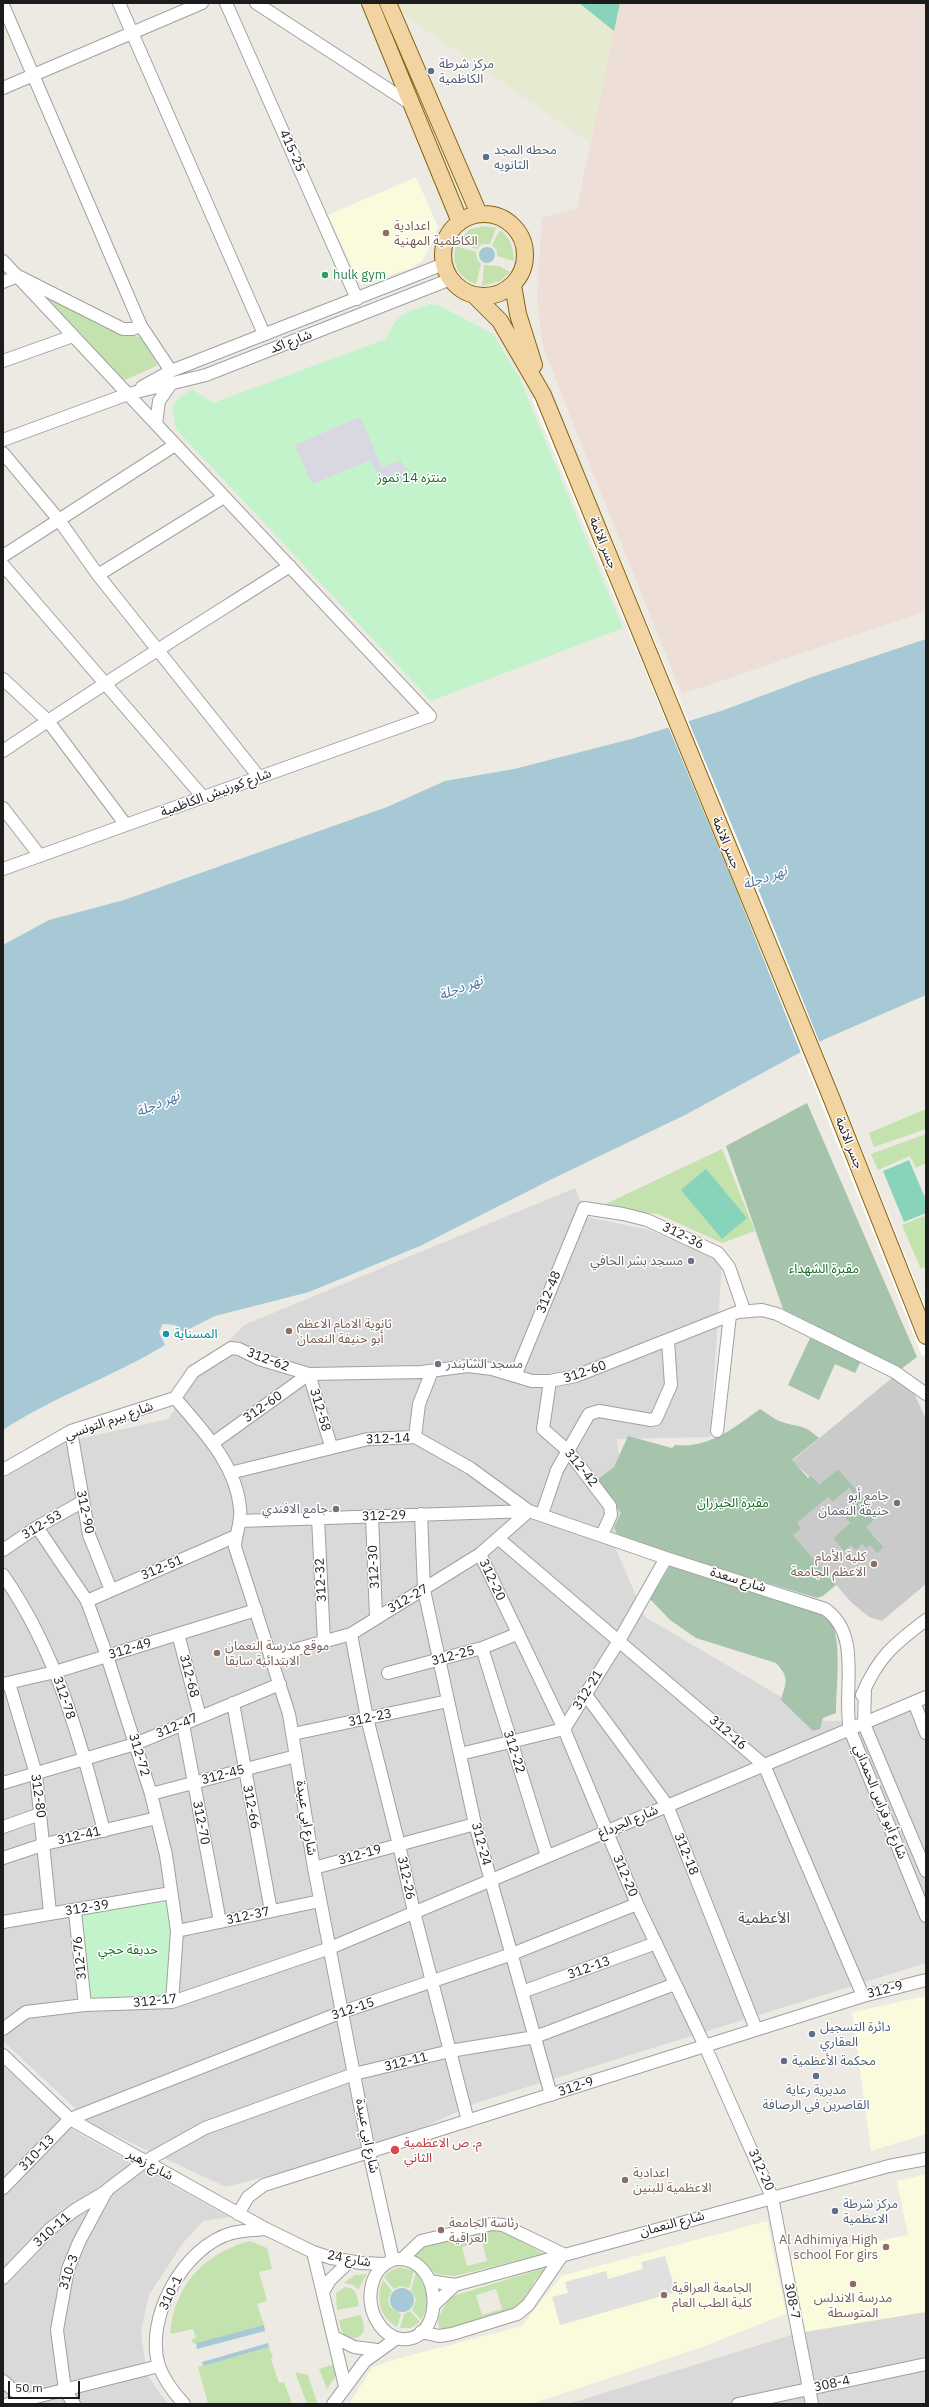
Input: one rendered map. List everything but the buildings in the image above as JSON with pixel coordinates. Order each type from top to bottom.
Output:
[{"type":"main road","points":[[370,3],[460,222]]},
{"type":"main road","points":[[388,3],[479,214]]},
{"type":"main road","points":[[479,214],[491,214],[502,218],[513,226],[521,236],[525,249],[525,262],[521,275],[513,285],[501,293],[488,296],[474,295],[465,292],[451,279],[444,264],[445,244],[449,234],[460,222],[479,214]]},
{"type":"main road","name":"جسر الائمة","points":[[513,285],[518,314],[543,395],[831,1097],[926,1336]]},
{"type":"main road","name":"جسر الائمة","points":[[474,295],[500,321],[543,395]]},
{"type":"street","points":[[119,3],[264,334]]},
{"type":"street","points":[[3,88],[202,3]]},
{"type":"street","name":"415-25","points":[[226,3],[357,299]]},
{"type":"street","points":[[256,3],[411,104]]},
{"type":"street","points":[[3,5],[34,74],[141,326],[171,371]]},
{"type":"street","points":[[3,261],[224,498],[290,566],[158,651],[104,682],[3,751]]},
{"type":"street","name":"شارع اكد","points":[[3,440],[128,394],[171,371],[444,264]]},
{"type":"street","points":[[3,282],[18,276],[123,329],[133,330],[141,326]]},
{"type":"street","name":"شارع اكد","points":[[128,394],[206,375],[451,279]]},
{"type":"street","points":[[3,361],[73,336]]},
{"type":"street","points":[[156,424],[159,402],[170,385]]},
{"type":"street","points":[[3,556],[175,445]]},
{"type":"street","points":[[3,453],[59,520],[98,575],[259,777]]},
{"type":"street","points":[[98,575],[224,498]]},
{"type":"street","points":[[3,564],[203,797]]},
{"type":"street","name":"شارع كورنيش الكاظمية","points":[[3,869],[430,716],[290,566]]},
{"type":"street","points":[[3,679],[48,721],[126,825]]},
{"type":"street","points":[[3,808],[40,856]]},
{"type":"street","name":"312-36","points":[[584,1208],[624,1214],[647,1220],[718,1253],[729,1267],[744,1310]]},
{"type":"street","name":"312-48","points":[[515,1376],[584,1208]]},
{"type":"street","name":"312-60","points":[[213,1443],[309,1374],[432,1371],[455,1367],[480,1367],[532,1381],[550,1381],[576,1376],[744,1310],[762,1310],[777,1314],[895,1372],[926,1394]]},
{"type":"street","points":[[717,1431],[730,1315]]},
{"type":"street","points":[[542,1514],[557,1470],[592,1412],[599,1411],[651,1420],[656,1418],[671,1385],[668,1341]]},
{"type":"street","name":"312-62","points":[[175,1398],[193,1372],[231,1348],[239,1349],[264,1360],[309,1374]]},
{"type":"street","points":[[415,1437],[419,1404],[432,1371]]},
{"type":"street","name":"312-58","points":[[309,1374],[331,1446]]},
{"type":"street","name":"312-42","points":[[550,1381],[543,1429],[568,1451],[610,1506],[611,1515],[602,1535]]},
{"type":"street","name":"شارع بيرم التونسي","points":[[3,1470],[72,1431],[175,1398]]},
{"type":"street","name":"شارع ابي عبيدة","points":[[175,1398],[213,1443],[230,1473],[238,1492],[240,1521],[236,1536],[236,1553],[272,1656],[293,1734],[320,1901],[369,2152],[393,2261]]},
{"type":"street","name":"312-90","points":[[72,1431],[82,1502],[89,1535],[111,1590]]},
{"type":"street","name":"312-14","points":[[230,1473],[331,1446],[368,1439],[415,1437],[470,1468],[528,1510]]},
{"type":"street","name":"312-53","points":[[3,1550],[37,1527],[82,1502]]},
{"type":"street","name":"شارع سعدة","points":[[528,1510],[666,1558],[818,1606],[831,1613],[840,1624],[845,1638],[848,1669],[848,1714],[850,1730]]},
{"type":"street","name":"312-29","points":[[240,1521],[528,1510]]},
{"type":"street","name":"312-27","points":[[272,1656],[351,1634],[376,1617],[424,1590],[480,1554],[500,1538],[528,1510]]},
{"type":"street","name":"312-24","points":[[420,1514],[424,1590],[475,1824],[551,2095]]},
{"type":"street","name":"312-30","points":[[372,1516],[376,1617]]},
{"type":"street","name":"312-32","points":[[318,1518],[324,1642]]},
{"type":"street","name":"312-72","points":[[37,1527],[87,1601],[107,1656],[151,1794],[166,1855],[177,1931],[172,2002]]},
{"type":"street","name":"312-51","points":[[87,1601],[236,1536]]},
{"type":"street","name":"312-16","points":[[500,1538],[620,1639],[764,1765],[863,1996]]},
{"type":"street","name":"312-20","points":[[480,1554],[517,1634],[564,1729],[637,1904],[706,2046],[772,2197]]},
{"type":"street","name":"312-21","points":[[564,1729],[620,1639],[666,1558]]},
{"type":"street","name":"312-78","points":[[3,1575],[36,1627],[55,1672],[85,1759],[104,1831]]},
{"type":"street","name":"312-49","points":[[6,1684],[55,1672],[256,1610]]},
{"type":"street","name":"شارع أبو فراس الحمداني","points":[[926,1620],[891,1646],[876,1666],[865,1688],[850,1730],[926,1916]]},
{"type":"street","name":"312-68","points":[[178,1634],[200,1717]]},
{"type":"street","name":"312-26","points":[[351,1634],[367,1718],[399,1844],[414,1912],[468,2121]]},
{"type":"street","name":"312-25","points":[[388,1673],[482,1648],[517,1634]]},
{"type":"street","name":"312-22","points":[[482,1648],[547,1856]]},
{"type":"street","name":"312-80","points":[[6,1684],[36,1774],[45,1844],[50,1913]]},
{"type":"street","name":"312-47","points":[[3,1783],[135,1744],[280,1684]]},
{"type":"street","name":"شارع أبو فراس الحمداني","points":[[865,1688],[864,1724],[926,1871]]},
{"type":"street","name":"312-18","points":[[586,1695],[667,1805],[756,2029]]},
{"type":"street","name":"شارع الجرداغ","points":[[330,1948],[926,1697]]},
{"type":"street","name":"312-23","points":[[293,1734],[448,1701]]},
{"type":"street","points":[[914,1702],[926,1733]]},
{"type":"street","name":"312-66","points":[[233,1703],[271,1911]]},
{"type":"street","name":"312-70","points":[[183,1724],[220,1922]]},
{"type":"street","points":[[460,1754],[564,1729]]},
{"type":"street","name":"312-45","points":[[151,1794],[296,1756]]},
{"type":"street","points":[[3,1828],[40,1814]]},
{"type":"street","name":"312-41","points":[[3,1858],[45,1844],[157,1818]]},
{"type":"street","name":"312-19","points":[[314,1868],[475,1824]]},
{"type":"street","name":"312-39","points":[[3,1922],[50,1913],[75,1912],[171,1894]]},
{"type":"street","name":"312-37","points":[[177,1931],[320,1901]]},
{"type":"street","name":"312-15","points":[[70,2119],[342,2012],[512,1954],[637,1904]]},
{"type":"street","name":"312-76","points":[[75,1912],[85,2005]]},
{"type":"street","name":"312-13","points":[[522,1992],[656,1944]]},
{"type":"street","name":"312-17","points":[[3,2029],[26,2012],[85,2005],[172,2002],[330,1948]]},
{"type":"street","name":"312-9","points":[[238,2214],[248,2198],[264,2185],[756,2029],[863,1996],[926,1980]]},
{"type":"street","name":"312-11","points":[[144,2162],[205,2128],[354,2074],[450,2051],[535,2037],[675,1984]]},
{"type":"street","name":"شارع زهير","points":[[3,2055],[70,2119],[238,2214],[313,2252]]},
{"type":"street","name":"310-13","points":[[3,2188],[70,2119]]},
{"type":"street","name":"شارع النعمان","points":[[889,2166],[926,2151]]},
{"type":"street","name":"شارع النعمان","points":[[430,2281],[455,2285],[772,2197],[889,2166],[926,2159]]},
{"type":"street","name":"310-3","points":[[74,2404],[65,2390],[57,2330],[61,2296],[68,2270],[79,2242],[107,2190],[144,2162]]},
{"type":"street","name":"310-11","points":[[3,2278],[50,2229],[75,2210],[107,2190]]},
{"type":"street","name":"308-7","points":[[772,2197],[812,2404]]},
{"type":"street","points":[[393,2261],[419,2266],[430,2281],[434,2304],[429,2323],[421,2332],[412,2338],[397,2338],[386,2332],[380,2325],[371,2302],[374,2279],[393,2261],[421,2241],[492,2224],[503,2225],[563,2254],[528,2305],[518,2314],[452,2334],[440,2336],[421,2332]]},
{"type":"street","name":"310-1","points":[[184,2404],[172,2390],[159,2366],[157,2341],[160,2316],[169,2292],[182,2271],[200,2252],[221,2238],[232,2233],[266,2229]]},
{"type":"street","points":[[313,2252],[345,2386]]},
{"type":"street","name":"شارع 24","points":[[313,2252],[350,2262],[393,2261]]},
{"type":"street","points":[[323,2292],[334,2275],[350,2262]]},
{"type":"street","name":"شارع النعمان","points":[[434,2304],[455,2285]]},
{"type":"street","points":[[334,2337],[354,2347],[377,2350]]},
{"type":"street","points":[[333,2404],[354,2373],[377,2350],[397,2338]]},
{"type":"street","name":"308-4","points":[[738,2404],[926,2364]]},
{"type":"street","points":[[8,2404],[24,2402],[159,2366]]},
{"type":"street","points":[[3,2381],[24,2402]]},
{"type":"shaded area","points":[[579,3],[614,31],[591,143],[388,4]]},
{"type":"shaded area","points":[[619,3],[926,3],[926,611],[682,694],[542,343],[537,297],[542,218],[577,208]]},
{"type":"shaded area","name":"اعدادية الكاظمية المهنية","points":[[416,177],[438,227],[434,240],[422,261],[411,268],[361,285],[328,215]]},
{"type":"shaded area","points":[[360,417],[382,467],[401,460],[403,467],[407,467],[412,479],[409,484],[403,483],[382,486],[371,460],[312,484],[295,445]]},
{"type":"shaded area","points":[[575,1188],[587,1217],[649,1230],[722,1261],[710,1437],[617,1439],[625,1510],[615,1547],[645,1617],[822,1721],[875,1720],[926,1700],[926,1963],[476,2103],[388,2144],[226,2187],[93,2125],[3,2041],[3,1479],[61,1443],[168,1419],[202,1369],[244,1325]]},
{"type":"shaded area","points":[[893,1377],[912,1389],[926,1419],[926,1584],[882,1621],[869,1617],[851,1602],[793,1535],[797,1523],[828,1496],[833,1502],[849,1488],[858,1498],[857,1508],[848,1516],[842,1509],[840,1510],[850,1523],[833,1538],[851,1545],[870,1544],[877,1552],[884,1546],[866,1527],[878,1517],[838,1469],[819,1486],[792,1461]]},
{"type":"shaded area","points":[[926,1996],[926,2134],[871,2151],[852,2012]]},
{"type":"shaded area","points":[[3,2065],[73,2130],[229,2217],[203,2221],[183,2243],[149,2295],[141,2332],[147,2375],[168,2404],[3,2404]]},
{"type":"shaded area","name":"Al Adhimiya High school For girs","points":[[926,2174],[926,2312],[798,2333],[784,2259],[908,2235],[897,2181]]},
{"type":"shaded area","name":"الجامعة العراقية كلية الطب العام","points":[[767,2221],[786,2314],[705,2346],[531,2404],[349,2404],[372,2368],[389,2361],[522,2326],[561,2276]]},
{"type":"shaded area","points":[[665,2256],[676,2292],[560,2325],[552,2297],[568,2293],[565,2282],[606,2271],[608,2279],[643,2269],[641,2262]]},
{"type":"shaded area","points":[[926,2311],[926,2404],[568,2404],[811,2329]]},
{"type":"green space","points":[[579,3],[620,3],[614,31]]},
{"type":"green space","points":[[485,226],[496,228],[490,244],[482,244],[477,249],[457,242],[470,229]]},
{"type":"green space","points":[[500,230],[511,244],[514,261],[497,256],[497,250],[492,245]]},
{"type":"green space","points":[[456,246],[476,252],[477,259],[481,264],[476,284],[470,282],[458,270],[455,258]]},
{"type":"green space","points":[[484,265],[499,266],[510,272],[500,281],[482,286]]},
{"type":"green space","points":[[52,298],[122,335],[141,337],[157,364],[156,366],[125,380],[123,379],[50,301]]},
{"type":"green space","name":"منتزه 14 تموز","points":[[430,304],[440,306],[493,334],[519,377],[623,628],[431,701],[176,429],[172,407],[180,397],[192,389],[213,403],[386,339],[395,324],[403,315]]},
{"type":"green space","name":"مقبرة الشهداء","points":[[807,1103],[917,1357],[901,1369],[783,1309],[726,1146]]},
{"type":"green space","points":[[926,1109],[926,1129],[874,1147],[869,1133]]},
{"type":"green space","points":[[926,1134],[926,1163],[916,1168],[910,1156],[878,1170],[871,1154]]},
{"type":"green space","points":[[722,1149],[755,1231],[722,1243],[658,1214],[597,1208]]},
{"type":"green space","points":[[909,1160],[926,1200],[926,1213],[904,1222],[883,1171]]},
{"type":"green space","points":[[706,1169],[747,1218],[722,1239],[681,1190]]},
{"type":"green space","points":[[926,1215],[926,1267],[921,1269],[902,1225]]},
{"type":"green space","points":[[810,1338],[861,1361],[855,1373],[835,1364],[819,1400],[788,1385]]},
{"type":"green space","name":"مقبرة الخيزران","points":[[760,1409],[779,1421],[805,1428],[819,1438],[792,1460],[808,1478],[811,1476],[819,1485],[838,1469],[879,1516],[866,1527],[884,1547],[877,1553],[870,1545],[866,1548],[862,1544],[856,1550],[851,1545],[844,1551],[833,1538],[850,1523],[840,1511],[842,1509],[848,1516],[856,1508],[852,1503],[858,1498],[849,1488],[833,1502],[828,1497],[797,1523],[801,1528],[793,1535],[836,1585],[823,1596],[817,1598],[669,1553],[617,1534],[614,1527],[621,1513],[597,1480],[614,1467],[628,1436],[672,1448],[675,1445],[699,1444],[721,1435]]},
{"type":"green space","points":[[670,1566],[816,1610],[827,1618],[832,1624],[837,1644],[838,1667],[836,1713],[823,1718],[820,1729],[813,1731],[781,1700],[786,1680],[776,1663],[696,1638],[670,1620],[650,1599]]},
{"type":"green space","name":"حديقة حجي","points":[[171,1893],[172,2002],[85,2005],[76,1917],[88,1908]]},
{"type":"green space","points":[[497,2227],[544,2254],[455,2276],[436,2274],[414,2259],[412,2252],[415,2248]],"holes":[[[482,2242],[487,2261],[467,2266],[462,2247]]]},
{"type":"green space","points":[[250,2241],[267,2248],[272,2269],[259,2272],[267,2301],[257,2304],[264,2325],[193,2344],[192,2339],[196,2338],[193,2329],[170,2334],[178,2301],[194,2274],[219,2254],[234,2246]]},
{"type":"green space","points":[[399,2267],[414,2271],[409,2288],[400,2286],[394,2289],[384,2277],[389,2272]]},
{"type":"green space","points":[[547,2267],[541,2277],[536,2279],[519,2309],[443,2330],[439,2328],[438,2318],[450,2297]],"holes":[[[496,2289],[502,2309],[482,2315],[476,2295]]]},
{"type":"green space","points":[[416,2273],[423,2284],[427,2296],[426,2308],[421,2320],[412,2310],[416,2300],[411,2290]]},
{"type":"green space","points":[[367,2274],[358,2290],[354,2285],[344,2283],[355,2275]]},
{"type":"green space","points":[[383,2280],[392,2291],[388,2299],[390,2307],[401,2314],[397,2327],[391,2323],[383,2313],[379,2300],[379,2293]]},
{"type":"green space","points":[[345,2287],[352,2289],[356,2293],[359,2306],[337,2310],[336,2293]]},
{"type":"green space","points":[[410,2311],[420,2322],[411,2328],[400,2328],[404,2314]]},
{"type":"green space","points":[[361,2315],[364,2328],[362,2334],[356,2338],[350,2338],[344,2335],[339,2320]]},
{"type":"green space","points":[[269,2347],[273,2358],[271,2359],[279,2383],[284,2382],[292,2404],[208,2404],[198,2367]]},
{"type":"green space","points":[[335,2364],[338,2373],[327,2389],[319,2369]]},
{"type":"green space","points":[[295,2372],[308,2375],[317,2402],[316,2404],[307,2404]]},
{"type":"water","points":[[487,247],[494,252],[495,255],[490,262],[487,263],[480,258],[479,255],[484,248]]},
{"type":"water","name":"نهر دجلة","points":[[926,639],[926,995],[825,1039],[685,1115],[552,1179],[420,1246],[309,1292],[215,1316],[183,1332],[175,1325],[163,1324],[159,1332],[165,1345],[125,1367],[22,1418],[3,1430],[3,945],[49,920],[124,900],[387,807],[445,781],[514,769],[635,738],[724,710],[812,677]]},
{"type":"water","points":[[402,2288],[407,2289],[413,2295],[413,2305],[407,2311],[402,2312],[397,2311],[391,2305],[390,2300],[391,2295],[397,2289]]},
{"type":"water","points":[[264,2325],[265,2331],[197,2349],[196,2343]]},
{"type":"water","points":[[268,2343],[269,2347],[203,2366],[202,2362]]},
{"type":"pier","points":[[551,392],[750,869],[926,1308],[926,1355],[922,1356],[730,875],[532,399]]},
{"type":"place","name":"مركز شرطة الكاظمية","points":[[431,71]]},
{"type":"place","name":"محطه المجد الثانويه","points":[[486,157]]},
{"type":"place","name":"اعدادية الكاظمية المهنية","points":[[386,233]]},
{"type":"place","name":"hulk gym","points":[[325,275]]},
{"type":"place","name":"مسجد بشر الحافي","points":[[691,1261]]},
{"type":"place","name":"ثانوية الامام الاعظم أبو حنيفة النعمان","points":[[289,1331]]},
{"type":"place","name":"المسناية","points":[[166,1334]]},
{"type":"place","name":"مسجد الشابندر","points":[[438,1364]]},
{"type":"place","name":"جامع أبو حنيفة النعمان","points":[[897,1503]]},
{"type":"place","name":"جامع الافندي","points":[[336,1509]]},
{"type":"place","name":"كلية الأمام الاعظم الجامعة","points":[[874,1564]]},
{"type":"place","name":"موقع مدرسة النعمان الابتدائية سابقا","points":[[217,1653]]},
{"type":"place","name":"دائرة التسجيل العقاري","points":[[812,2034]]},
{"type":"place","name":"محكمة الأعظمية","points":[[784,2061]]},
{"type":"place","name":"مديرية رعاية القاصرين في الرصافة","points":[[816,2076]]},
{"type":"place","name":"م. ص الاعظمية الثاني","points":[[395,2150]]},
{"type":"place","name":"اعدادية الاعظمية للبنين","points":[[625,2180]]},
{"type":"place","name":"مركز شرطة الاعظمية","points":[[835,2211]]},
{"type":"place","name":"رئاسة الجامعة العراقية","points":[[441,2230]]},
{"type":"place","name":"Al Adhimiya High school For girs","points":[[886,2247]]},
{"type":"place","name":"مدرسة الاندلس المتوسطة","points":[[853,2284]]},
{"type":"place","name":"الجامعة العراقية كلية الطب العام","points":[[664,2295]]},
{"type":"district","name":"الأعظمية","points":[[764,1919]]}]
